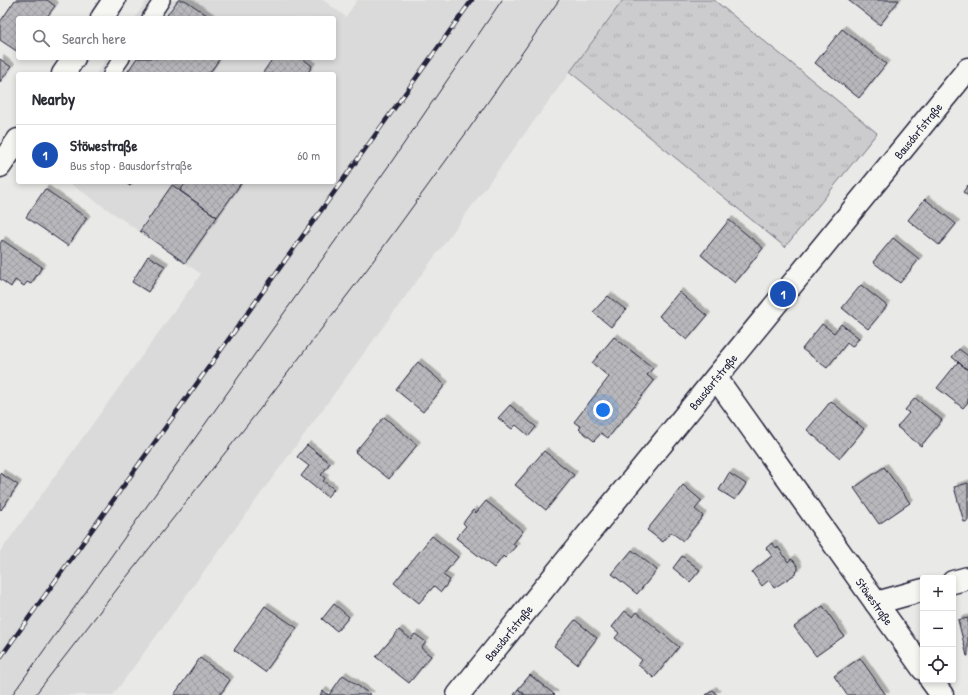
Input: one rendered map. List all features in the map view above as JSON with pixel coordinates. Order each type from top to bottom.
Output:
[{"type":"street","points":[[103,16],[114,0]]},
{"type":"street","points":[[64,72],[73,60]]},
{"type":"street","name":"Bausdorfstraße","points":[[458,695],[783,294],[968,69]]},
{"type":"street","points":[[0,166],[16,143]]},
{"type":"street","name":"Stöwestraße","points":[[716,378],[920,665]]},
{"type":"street","points":[[956,581],[968,578]]},
{"type":"street","points":[[876,603],[920,591]]},
{"type":"street","points":[[933,683],[942,695]]},
{"type":"lane","points":[[151,16],[162,0]]},
{"type":"lane","points":[[112,72],[121,60]]},
{"type":"shaded area","points":[[147,0],[323,0],[346,17],[357,0],[623,0],[113,695],[0,695],[0,552],[201,274],[71,184],[336,184],[336,72],[97,72],[106,60],[336,60],[336,16],[136,16]]},
{"type":"green space","points":[[623,0],[714,0],[877,133],[785,247],[570,72]]},
{"type":"building","points":[[15,0],[47,0],[55,6],[48,16],[16,16],[16,51],[0,40],[0,22]]},
{"type":"building","points":[[178,0],[185,0],[208,16],[166,16]]},
{"type":"building","points":[[848,0],[899,0],[880,25]]},
{"type":"building","points":[[842,29],[886,64],[859,98],[815,63]]},
{"type":"building","points":[[0,59],[11,67],[0,82]]},
{"type":"building","points":[[136,60],[219,60],[210,72],[127,72]]},
{"type":"building","points":[[272,60],[304,60],[312,66],[308,72],[263,72]]},
{"type":"building","points":[[185,184],[241,184],[217,217],[180,191]]},
{"type":"building","points":[[172,185],[217,217],[185,263],[140,231]]},
{"type":"building","points":[[968,185],[968,196],[963,192]]},
{"type":"building","points":[[45,189],[87,218],[68,246],[26,217]]},
{"type":"building","points":[[925,199],[956,224],[939,245],[908,220]]},
{"type":"building","points":[[729,220],[763,248],[735,283],[701,255]]},
{"type":"building","points":[[893,238],[919,259],[900,283],[873,262]]},
{"type":"building","points":[[2,240],[42,267],[31,284],[27,282],[24,286],[15,280],[11,287],[0,279],[0,244]]},
{"type":"building","points":[[148,256],[165,266],[148,292],[132,282]]},
{"type":"building","points":[[861,285],[887,306],[868,329],[842,308]]},
{"type":"building","points":[[679,292],[707,316],[687,340],[659,316]]},
{"type":"building","points":[[608,296],[626,310],[611,327],[593,312]]},
{"type":"building","points":[[822,324],[834,333],[841,324],[859,338],[852,347],[847,343],[827,368],[802,349]]},
{"type":"building","points":[[614,337],[653,368],[647,375],[654,381],[608,438],[601,433],[594,441],[579,429],[581,427],[574,422],[609,377],[592,363]]},
{"type":"building","points":[[959,349],[968,356],[968,370],[952,357]]},
{"type":"building","points":[[418,362],[445,385],[423,412],[396,390]]},
{"type":"building","points":[[958,362],[968,370],[968,402],[963,408],[937,388]]},
{"type":"building","points":[[915,398],[942,420],[921,446],[897,427],[909,413],[905,410]]},
{"type":"building","points":[[831,401],[864,429],[840,458],[807,430]]},
{"type":"building","points":[[510,405],[536,427],[529,436],[516,425],[512,429],[498,418]]},
{"type":"building","points":[[384,417],[417,445],[389,479],[355,452]]},
{"type":"building","points":[[307,445],[330,463],[321,475],[325,478],[323,481],[334,489],[327,497],[301,476],[309,466],[297,457]]},
{"type":"building","points":[[544,451],[574,475],[546,510],[515,485]]},
{"type":"building","points":[[884,467],[910,503],[879,524],[854,488]]},
{"type":"building","points":[[0,473],[18,485],[1,510],[0,509]]},
{"type":"building","points":[[729,473],[746,484],[735,500],[719,490]]},
{"type":"building","points":[[968,483],[968,521],[964,522],[954,487]]},
{"type":"building","points":[[683,485],[702,501],[695,509],[703,516],[683,541],[671,532],[663,542],[647,530]]},
{"type":"building","points":[[486,501],[523,531],[513,544],[516,546],[505,558],[503,556],[494,568],[456,538],[466,526],[463,523],[473,510],[476,513]]},
{"type":"building","points":[[432,536],[458,557],[443,575],[450,580],[441,592],[434,586],[419,603],[394,583]]},
{"type":"building","points":[[772,543],[777,549],[778,547],[788,562],[791,559],[798,567],[797,573],[774,588],[769,580],[762,586],[752,572],[772,556],[766,548]]},
{"type":"building","points":[[632,550],[657,570],[637,594],[612,574]]},
{"type":"building","points":[[682,556],[700,570],[690,582],[673,568]]},
{"type":"building","points":[[334,604],[349,617],[337,631],[322,619]]},
{"type":"building","points":[[265,606],[297,628],[265,672],[234,650]]},
{"type":"building","points":[[823,606],[844,636],[816,656],[794,627]]},
{"type":"building","points":[[625,611],[633,617],[637,612],[679,647],[654,678],[638,665],[642,660],[615,638],[619,633],[612,627]]},
{"type":"building","points":[[968,618],[968,656],[967,656],[958,620]]},
{"type":"building","points":[[575,620],[597,638],[577,664],[554,646]]},
{"type":"building","points":[[399,630],[411,639],[415,634],[426,642],[421,648],[431,656],[409,683],[376,657]]},
{"type":"building","points":[[200,658],[230,680],[220,695],[174,695]]},
{"type":"building","points":[[860,658],[886,695],[847,695],[834,676]]},
{"type":"building","points":[[343,675],[371,695],[329,695]]},
{"type":"building","points":[[530,675],[555,695],[525,695],[518,689]]},
{"type":"building","points":[[518,689],[525,695],[514,695]]},
{"type":"building","points":[[713,690],[717,695],[706,695]]},
{"type":"building","points":[[323,691],[329,695],[320,695]]},
{"type":"tram line","points":[[12,695],[392,161],[502,0]]},
{"type":"tram line","points":[[35,695],[267,400],[368,268],[469,129],[559,0]]},
{"type":"railway","points":[[0,658],[472,0]]},
{"type":"place","name":"Stöwestraße","points":[[783,294]]}]
